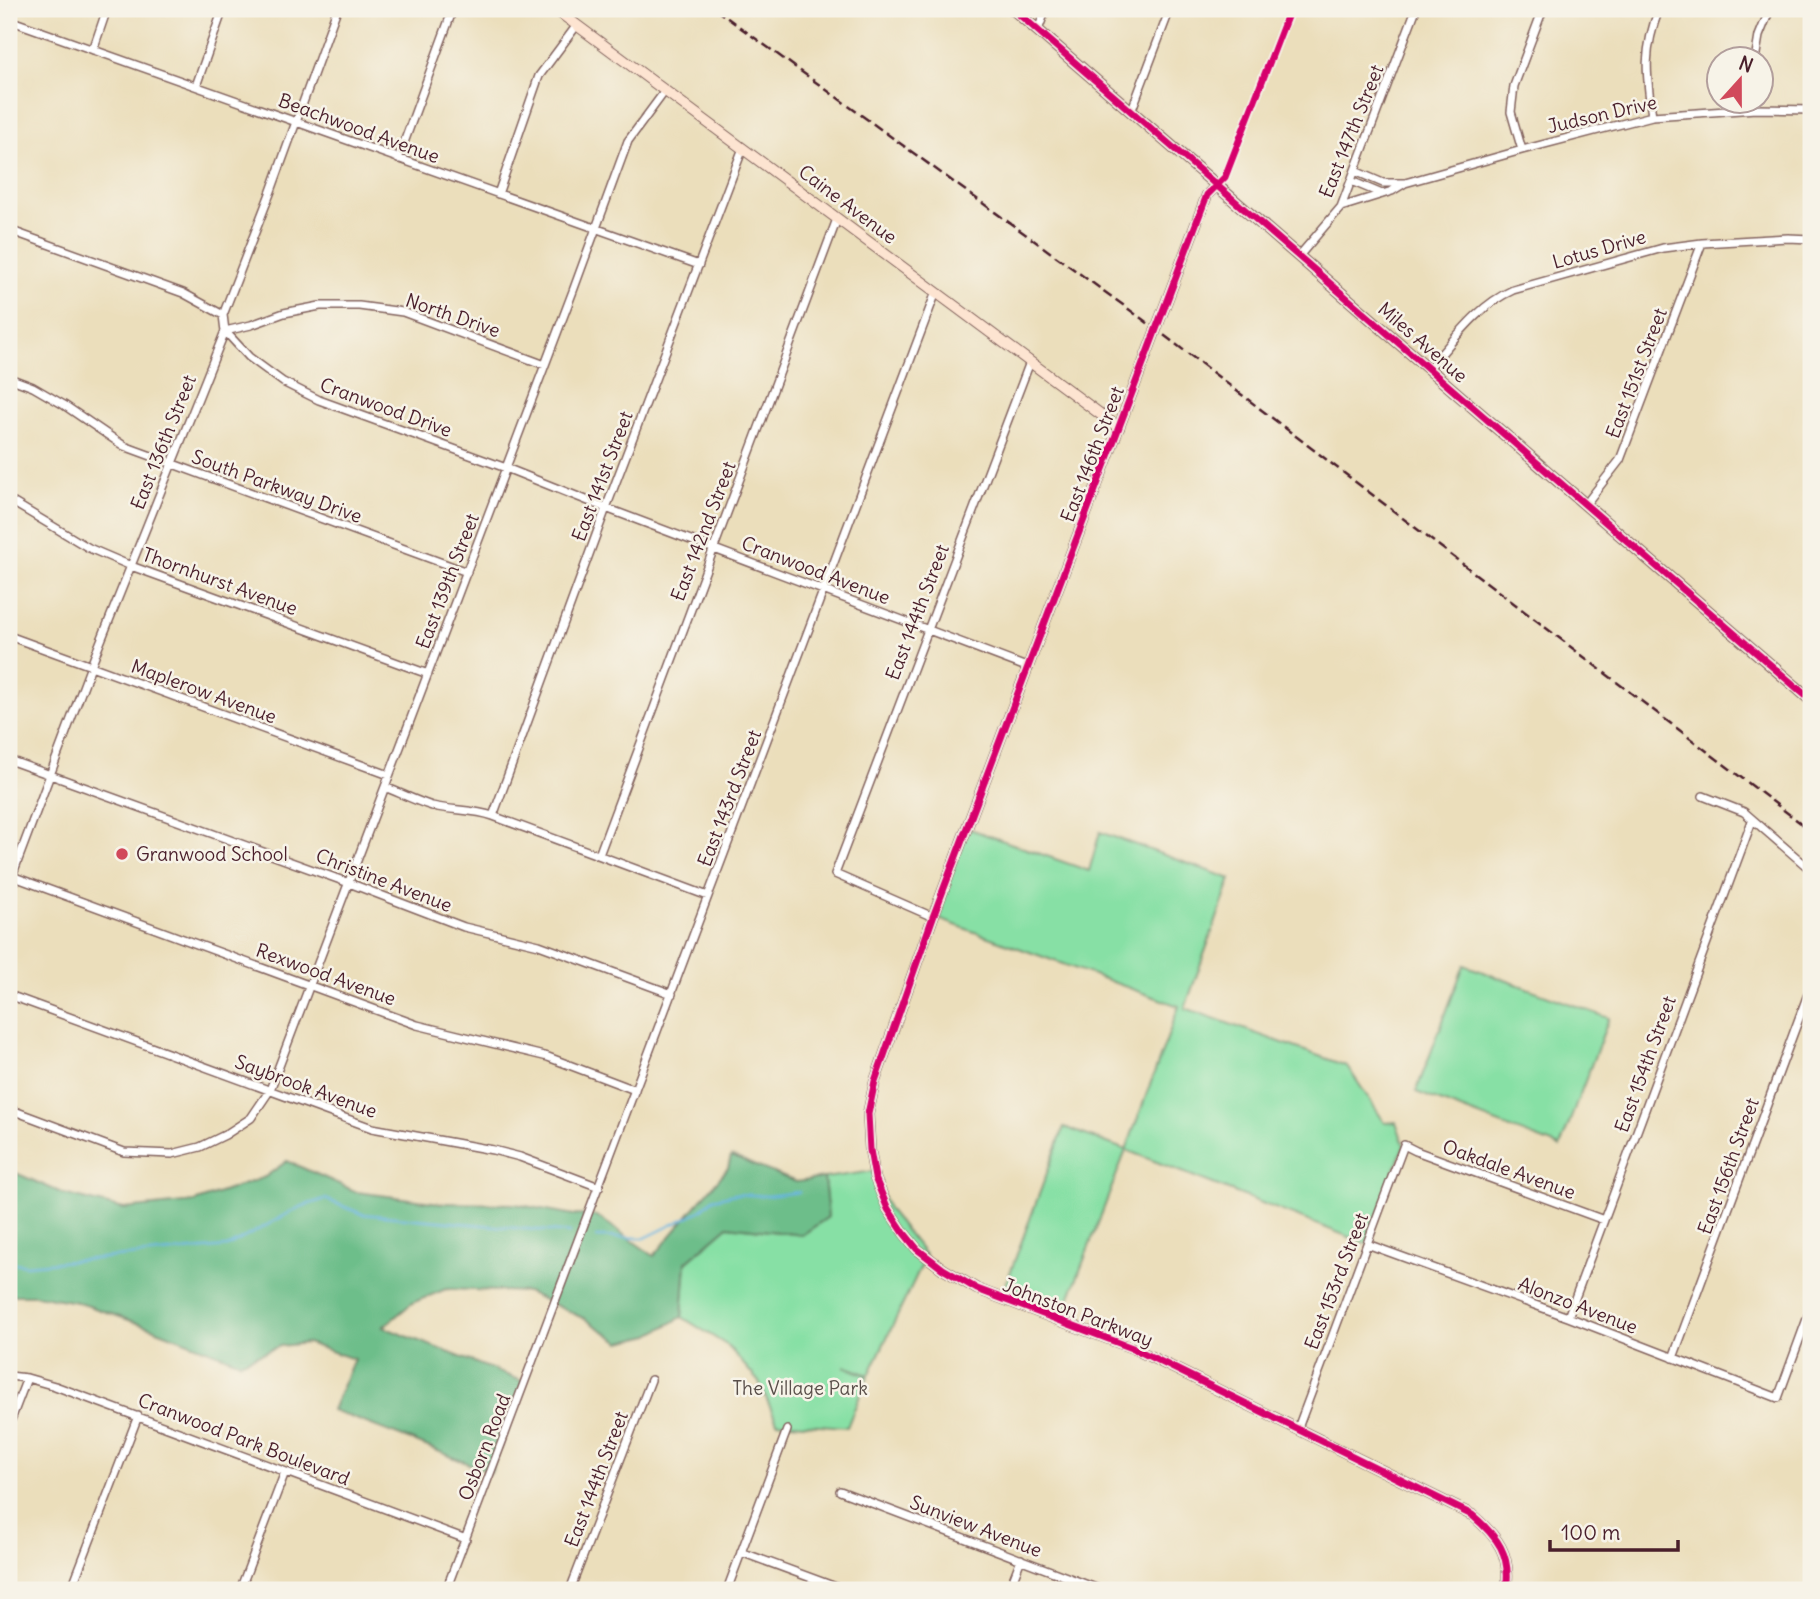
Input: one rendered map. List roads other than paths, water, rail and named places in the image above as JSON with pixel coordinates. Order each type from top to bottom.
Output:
[{"type":"main road","name":"Miles Avenue","points":[[1013,9],[1811,700]]},
{"type":"street","points":[[93,50],[107,9]]},
{"type":"street","points":[[195,86],[223,9]]},
{"type":"street","name":"East 136th Street","points":[[10,879],[170,464],[225,331],[223,315],[337,9]]},
{"type":"street","points":[[398,159],[453,9]]},
{"type":"street","name":"Caine Avenue","points":[[555,9],[1119,428]]},
{"type":"street","points":[[1038,30],[1046,9]]},
{"type":"street","points":[[1131,112],[1170,9]]},
{"type":"street","name":"East 146th Street","points":[[933,917],[1207,195],[1225,177],[1290,9]]},
{"type":"street","name":"East 147th Street","points":[[1299,256],[1341,207],[1416,9]]},
{"type":"street","points":[[1522,150],[1511,112],[1514,86],[1543,9]]},
{"type":"street","points":[[1652,116],[1646,56],[1651,28],[1659,9]]},
{"type":"street","points":[[1757,46],[1770,9]]},
{"type":"street","name":"Beachwood Avenue","points":[[9,20],[699,265]]},
{"type":"street","points":[[498,194],[539,76],[577,26]]},
{"type":"street","name":"East 139th Street","points":[[9,1109],[124,1152],[172,1154],[200,1147],[225,1135],[251,1118],[270,1090],[628,141],[665,90]]},
{"type":"street","name":"Judson Drive","points":[[1774,107],[1811,110]]},
{"type":"street","name":"Judson Drive","points":[[1341,207],[1382,194],[1405,183],[1522,150],[1652,116],[1704,110]]},
{"type":"street","name":"East 141st Street","points":[[493,816],[743,148]]},
{"type":"street","name":"Judson Drive","points":[[1355,171],[1383,183],[1405,183]]},
{"type":"street","points":[[1351,181],[1382,194]]},
{"type":"street","name":"East 142nd Street","points":[[599,855],[837,219]]},
{"type":"street","points":[[9,230],[183,293],[223,315]]},
{"type":"street","name":"Lotus Drive","points":[[1429,368],[1475,316],[1495,298],[1513,290],[1662,248],[1702,243],[1811,239]]},
{"type":"street","name":"East 151st Street","points":[[1585,505],[1620,460],[1702,243]]},
{"type":"street","name":"East 143rd Street","points":[[551,1315],[936,292]]},
{"type":"street","name":"North Drive","points":[[225,331],[284,313],[320,306],[359,306],[403,312],[545,365]]},
{"type":"street","name":"Cranwood Drive","points":[[225,331],[249,357],[283,382],[318,400],[552,487]]},
{"type":"street","name":"East 144th Street","points":[[933,917],[835,874],[1030,362]]},
{"type":"street","name":"South Parkway Drive","points":[[9,378],[33,387],[64,405],[124,446],[467,572]]},
{"type":"street","name":"Cranwood Avenue","points":[[552,487],[1028,667]]},
{"type":"street","name":"Thornhurst Avenue","points":[[9,500],[89,548],[131,566],[428,674]]},
{"type":"street","name":"Maplerow Avenue","points":[[9,636],[390,775]]},
{"type":"street","name":"Christine Avenue","points":[[9,760],[464,927],[548,947],[672,993]]},
{"type":"street","points":[[385,788],[432,806],[478,811],[493,816],[708,896]]},
{"type":"street","points":[[1703,796],[1744,812],[1811,870]]},
{"type":"street","name":"East 154th Street","points":[[1568,1317],[1752,821]]},
{"type":"street","name":"Rexwood Avenue","points":[[10,879],[418,1025],[548,1057],[635,1090]]},
{"type":"street","name":"Johnston Parkway","points":[[933,917],[875,1082],[868,1114],[875,1178],[888,1209],[917,1249],[943,1269],[977,1289],[1135,1349],[1472,1515],[1489,1529],[1499,1543],[1505,1559],[1506,1590]]},
{"type":"street","name":"East 156th Street","points":[[1673,1358],[1811,986]]},
{"type":"street","name":"Saybrook Avenue","points":[[9,995],[372,1128],[520,1157],[599,1187]]},
{"type":"street","name":"Oakdale Avenue","points":[[1404,1145],[1604,1220]]},
{"type":"street","name":"East 153rd Street","points":[[1298,1428],[1404,1145]]},
{"type":"street","name":"Alonzo Avenue","points":[[1367,1244],[1568,1317],[1778,1398],[1811,1308]]},
{"type":"street","name":"Osborn Road","points":[[446,1590],[551,1315]]},
{"type":"street","name":"Cranwood Park Boulevard","points":[[9,1376],[55,1386],[466,1539]]},
{"type":"street","points":[[9,1425],[27,1378]]},
{"type":"street","name":"East 144th Street","points":[[570,1590],[651,1380]]},
{"type":"street","points":[[71,1590],[138,1416]]},
{"type":"street","points":[[727,1590],[788,1430]]},
{"type":"street","points":[[240,1590],[285,1472]]},
{"type":"street","name":"Sunview Avenue","points":[[840,1491],[1101,1590]]},
{"type":"street","points":[[741,1552],[844,1590]]},
{"type":"street","points":[[1009,1590],[1021,1559]]},
{"type":"waterway","points":[[597,1237],[645,1238],[700,1211],[713,1199],[735,1194],[768,1196],[799,1192]]},
{"type":"waterway","points":[[9,1262],[26,1265],[227,1247],[300,1207],[325,1199],[362,1214],[570,1233]]},
{"type":"railway","points":[[715,9],[1156,329],[1811,831]]},
{"type":"place","name":"Granwood School","points":[[122,854]]},
{"type":"park label","name":"The Village Park","points":[[800,1388]]}]
